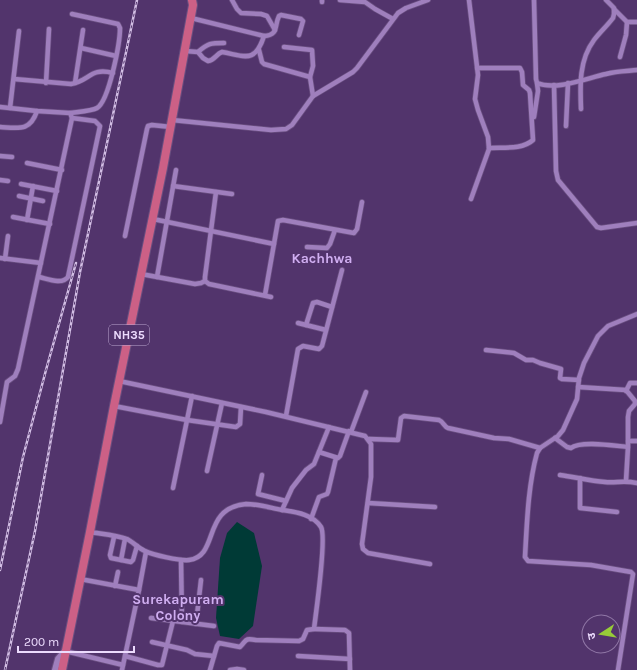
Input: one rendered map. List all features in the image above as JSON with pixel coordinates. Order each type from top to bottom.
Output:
[{"type":"highway","name":"NH35","points":[[62,670],[172,123],[191,18],[193,5],[192,0]]},
{"type":"main road","points":[[55,670],[58,659],[65,651]]},
{"type":"street","points":[[232,0],[241,13],[261,14],[267,16],[275,30]]},
{"type":"street","points":[[340,0],[367,3],[374,9],[393,19]]},
{"type":"street","points":[[125,236],[147,129],[150,125],[172,123],[271,130],[286,129],[292,126],[313,96],[353,72],[398,13],[406,8],[428,0]]},
{"type":"street","points":[[469,0],[478,77],[475,99],[488,137],[489,148],[471,199]]},
{"type":"street","points":[[533,127],[538,91],[536,79],[534,0]]},
{"type":"street","points":[[581,109],[580,81],[582,64],[588,50],[613,18],[614,9],[612,2],[606,0]]},
{"type":"street","points":[[614,9],[627,22],[637,22]]},
{"type":"street","points":[[0,107],[37,111],[70,112],[95,109],[99,107],[107,92],[113,73],[120,26],[105,21],[72,14]]},
{"type":"street","points":[[191,18],[264,36],[273,34],[279,16],[300,18],[303,21],[299,35]]},
{"type":"street","points":[[620,57],[626,35],[627,22]]},
{"type":"street","points":[[46,83],[49,29]]},
{"type":"street","points":[[75,83],[83,30]]},
{"type":"street","points":[[10,108],[19,31]]},
{"type":"street","points":[[264,36],[259,50],[261,60],[264,64],[310,77]]},
{"type":"street","points":[[198,52],[207,44],[224,43]]},
{"type":"street","points":[[284,47],[312,50],[313,66],[310,77],[313,96]]},
{"type":"street","points":[[81,48],[116,56]]},
{"type":"street","points":[[185,51],[198,52],[208,61],[214,59],[222,52],[245,57],[250,56],[259,50]]},
{"type":"street","points":[[477,68],[521,69],[523,85],[529,90],[530,93],[533,139],[530,142],[516,147],[489,148]]},
{"type":"street","points":[[537,83],[554,85],[580,81],[607,73],[637,70]]},
{"type":"street","points":[[14,79],[67,84],[75,83],[97,71],[113,73]]},
{"type":"street","points":[[566,126],[568,83]]},
{"type":"street","points":[[554,85],[556,170],[558,180],[597,227],[601,228],[637,223]]},
{"type":"street","points":[[0,127],[26,127],[32,122],[37,111]]},
{"type":"street","points":[[0,422],[7,382],[15,376],[18,369],[39,277],[72,118],[70,112]]},
{"type":"street","points":[[39,277],[62,282],[67,280],[100,126],[95,121],[72,118]]},
{"type":"street","points":[[0,156],[12,157]]},
{"type":"street","points":[[26,163],[62,170]]},
{"type":"street","points":[[157,277],[176,170]]},
{"type":"street","points":[[0,180],[8,181]]},
{"type":"street","points":[[21,184],[57,191]]},
{"type":"street","points":[[27,220],[33,186]]},
{"type":"street","points":[[173,186],[232,194]]},
{"type":"street","points":[[216,192],[204,277],[205,280],[209,284],[271,297]]},
{"type":"street","points":[[19,196],[43,201]]},
{"type":"street","points":[[265,295],[277,224],[280,220],[351,233],[356,232],[362,202]]},
{"type":"street","points":[[13,217],[50,224]]},
{"type":"street","points":[[153,218],[274,244]]},
{"type":"street","points":[[307,247],[327,248],[335,230]]},
{"type":"street","points":[[8,236],[3,258],[42,263]]},
{"type":"street","points":[[286,416],[298,350],[303,346],[316,349],[321,348],[342,270]]},
{"type":"street","points":[[141,274],[194,284],[201,283],[205,280]]},
{"type":"street","points":[[306,325],[313,303],[316,302],[332,307]]},
{"type":"street","points":[[618,670],[634,578],[633,573],[591,565],[529,562],[526,559],[527,520],[536,455],[540,448],[555,438],[563,430],[576,402],[579,380],[584,363],[601,332],[608,326],[637,314]]},
{"type":"street","points":[[298,323],[326,330]]},
{"type":"street","points":[[486,350],[514,353],[525,360],[533,360],[561,369],[560,378],[579,380]]},
{"type":"street","points":[[119,381],[286,416],[365,436],[369,440],[372,450],[371,477],[362,544],[364,551],[430,564]]},
{"type":"street","points":[[626,391],[630,383],[637,383]]},
{"type":"street","points":[[578,387],[626,391],[636,402],[628,414],[626,481]]},
{"type":"street","points":[[311,519],[319,497],[327,494],[328,492],[336,458],[340,456],[366,392]]},
{"type":"street","points":[[173,488],[192,396]]},
{"type":"street","points":[[207,471],[222,403]]},
{"type":"street","points":[[114,406],[187,420],[238,426],[240,424],[241,407]]},
{"type":"street","points":[[369,440],[398,440],[401,418],[411,417],[439,420],[448,428],[494,438],[511,439],[540,448]]},
{"type":"street","points":[[282,510],[290,491],[304,472],[314,464],[329,427]]},
{"type":"street","points":[[555,438],[567,447],[571,448],[574,446],[595,444],[628,447]]},
{"type":"street","points":[[628,441],[637,441]]},
{"type":"street","points":[[319,452],[336,458]]},
{"type":"street","points":[[262,475],[258,494],[286,501]]},
{"type":"street","points":[[560,475],[593,481],[626,481],[637,483]]},
{"type":"street","points":[[580,478],[580,508],[616,512]]},
{"type":"street","points":[[368,503],[434,507]]},
{"type":"street","points":[[90,532],[125,539],[146,552],[182,560],[195,559],[204,552],[218,518],[227,510],[246,504],[302,514],[319,524],[322,530],[322,567],[314,629]]},
{"type":"street","points":[[114,537],[110,557],[133,562],[137,546]]},
{"type":"street","points":[[121,560],[125,539]]},
{"type":"street","points":[[65,651],[122,667],[146,552]]},
{"type":"street","points":[[182,560],[182,622]]},
{"type":"street","points":[[115,586],[118,572]]},
{"type":"street","points":[[80,579],[139,590]]},
{"type":"street","points":[[196,624],[201,580]]},
{"type":"street","points":[[151,618],[214,626]]},
{"type":"street","points":[[125,656],[158,668],[162,665],[173,621]]},
{"type":"street","points":[[211,670],[219,643],[240,647],[244,641],[249,638],[256,640],[299,641],[303,639],[307,630],[314,629],[347,631],[350,636],[350,670]]},
{"type":"street","points":[[152,642],[187,650],[195,654],[214,656]]},
{"type":"street","points":[[298,656],[350,659]]},
{"type":"street","points":[[230,670],[244,670]]},
{"type":"shaded area","points":[[237,522],[254,533],[262,566],[253,626],[239,639],[220,636],[216,618],[220,558],[227,533]]},
{"type":"railway","points":[[5,670],[35,531],[80,272],[137,0]]},
{"type":"railway","points":[[0,570],[23,457],[76,263]]},
{"type":"district","name":"Kachhwa","points":[[322,258]]},
{"type":"district","name":"Surekapuram Colony","points":[[178,608]]}]
